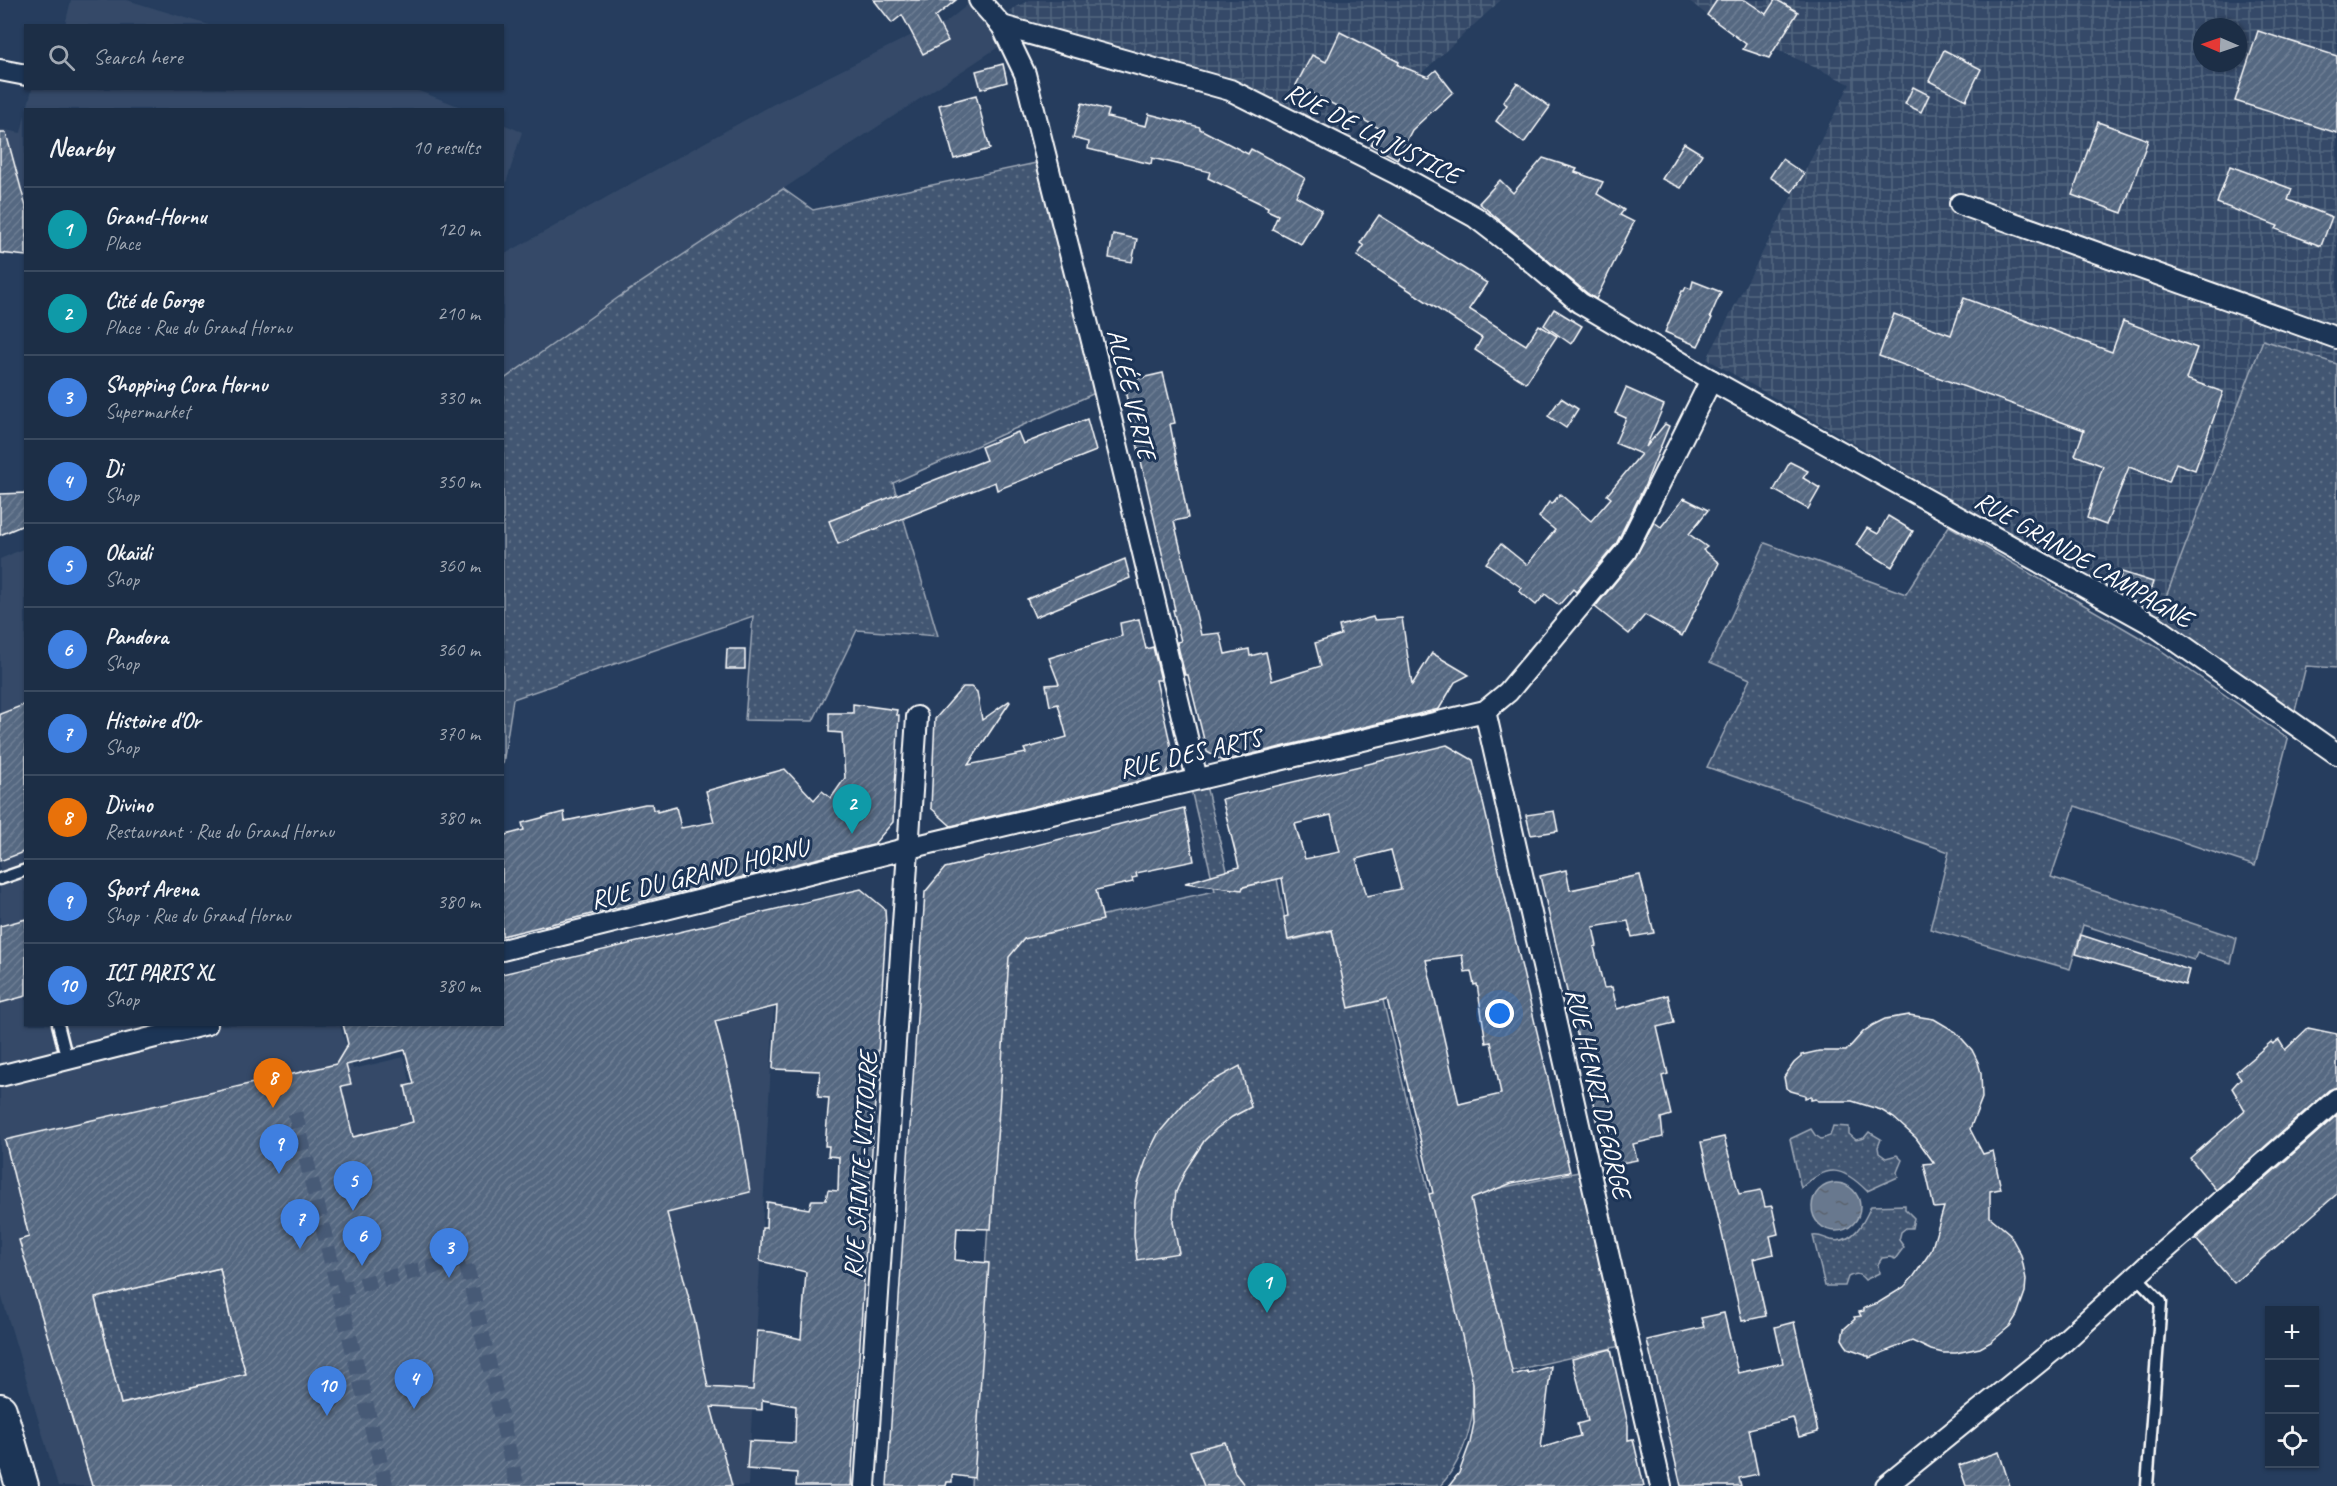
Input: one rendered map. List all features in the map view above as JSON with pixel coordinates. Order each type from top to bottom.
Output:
[{"type":"main road","points":[[0,1410],[22,1486]]},
{"type":"street","points":[[980,0],[1002,26]]},
{"type":"street","name":"RUE DE LA JUSTICE","points":[[1002,26],[1230,90],[1475,217],[1519,250],[1580,303],[1794,426]]},
{"type":"street","name":"ALLÉE VERTE","points":[[1002,26],[1025,74],[1197,779]]},
{"type":"street","points":[[0,70],[24,75]]},
{"type":"street","points":[[1960,204],[2337,338]]},
{"type":"street","points":[[1485,711],[1508,692],[1626,551],[1711,380]]},
{"type":"street","name":"RUE GRANDE CAMPAGNE","points":[[1794,426],[2155,626],[2337,754]]},
{"type":"street","name":"RUE DES ARTS","points":[[909,848],[1485,711]]},
{"type":"street","name":"RUE HENRI DEGORGE","points":[[1485,711],[1661,1486]]},
{"type":"street","name":"RUE SAINTE-VICTOIRE","points":[[865,1486],[917,717]]},
{"type":"street","name":"RUE DU GRAND HORNU","points":[[504,949],[909,848]]},
{"type":"street","points":[[0,1076],[199,1026]]},
{"type":"street","points":[[1886,1486],[2060,1346],[2337,1099]]},
{"type":"lane","points":[[0,879],[24,871]]},
{"type":"lane","points":[[59,1026],[68,1059]]},
{"type":"lane","points":[[2142,1271],[2161,1302],[2147,1486]]},
{"type":"shaded area","points":[[71,0],[127,0],[206,24],[65,24]]},
{"type":"shaded area","points":[[1029,0],[1501,0],[1350,139],[1239,83],[1026,27],[1009,11]]},
{"type":"shaded area","points":[[1688,0],[2337,0],[2337,668],[2306,666],[2294,715],[2158,618],[1707,359],[1850,84],[1712,19]]},
{"type":"shaded area","points":[[971,2],[1003,44],[619,297],[504,379],[504,254],[772,105],[916,33],[945,23]]},
{"type":"shaded area","points":[[32,90],[416,90],[463,108],[27,108]]},
{"type":"shaded area","points":[[24,120],[24,255],[0,251],[0,129],[21,133]]},
{"type":"shaded area","points":[[504,124],[522,132],[504,190]]},
{"type":"shaded area","points":[[1046,161],[1104,389],[893,483],[938,636],[857,630],[813,721],[745,720],[753,616],[513,699],[504,758],[504,379],[619,297],[783,189],[813,210]]},
{"type":"shaded area","points":[[2263,340],[2337,364],[2337,668],[2306,666],[2294,715],[2158,618]]},
{"type":"shaded area","points":[[1949,526],[2156,647],[2288,739],[2255,866],[2075,806],[2051,877],[2237,938],[2231,963],[2197,953],[2194,960],[2083,925],[2070,969],[1930,929],[1949,852],[1707,767],[1750,679],[1710,662],[1765,543],[1906,594]]},
{"type":"shaded area","points":[[24,548],[24,1026],[340,1026],[353,1069],[404,1057],[413,1093],[774,1008],[748,1486],[58,1486],[0,1291],[0,559]]},
{"type":"shaded area","points":[[1204,778],[1232,890],[1277,879],[1289,941],[1332,931],[1350,1004],[1382,996],[1429,1194],[1475,1193],[1589,1170],[1629,1344],[1473,1380],[1473,1409],[1466,1440],[1453,1469],[1440,1486],[971,1486],[1005,964],[1021,933],[1215,891],[1189,781]]},
{"type":"shaded area","points":[[1833,1126],[1849,1127],[1849,1134],[1856,1140],[1864,1138],[1869,1132],[1881,1139],[1878,1147],[1879,1153],[1886,1158],[1897,1155],[1902,1160],[1897,1172],[1898,1177],[1867,1191],[1850,1177],[1835,1171],[1819,1175],[1801,1188],[1790,1139],[1811,1129],[1821,1139],[1830,1136]]},
{"type":"shaded area","points":[[1905,1205],[1905,1209],[1914,1218],[1912,1228],[1906,1228],[1901,1232],[1899,1240],[1904,1247],[1895,1259],[1882,1258],[1878,1264],[1879,1273],[1865,1280],[1855,1274],[1848,1277],[1845,1286],[1825,1286],[1813,1236],[1839,1241],[1846,1239],[1857,1231],[1871,1206]]},
{"type":"shaded area","points":[[220,1268],[230,1317],[246,1374],[121,1404],[95,1298]]},
{"type":"water","points":[[1831,1183],[1841,1183],[1853,1190],[1860,1202],[1860,1212],[1853,1224],[1841,1231],[1831,1231],[1816,1220],[1812,1212],[1812,1202],[1823,1187]]},
{"type":"building","points":[[874,0],[956,0],[935,17],[948,41],[923,54],[902,15],[892,23]]},
{"type":"building","points":[[1717,0],[1745,0],[1766,14],[1777,0],[1798,12],[1769,58],[1743,49],[1746,44],[1707,15]]},
{"type":"building","points":[[2258,31],[2337,56],[2337,133],[2235,101],[2245,72],[2247,72],[2247,64]]},
{"type":"building","points":[[1340,32],[1399,62],[1398,65],[1428,77],[1436,70],[1453,92],[1412,130],[1397,159],[1371,145],[1379,128],[1296,85],[1312,55],[1326,62]]},
{"type":"building","points":[[1944,50],[1981,69],[1966,100],[1929,81]]},
{"type":"building","points":[[1003,64],[1007,82],[981,89],[976,71]]},
{"type":"building","points":[[1517,83],[1550,107],[1524,143],[1496,121],[1507,105],[1503,102]]},
{"type":"building","points":[[1913,87],[1929,95],[1921,112],[1905,104]]},
{"type":"building","points":[[976,95],[990,149],[954,159],[939,105]]},
{"type":"building","points":[[1082,103],[1109,110],[1107,117],[1146,126],[1149,114],[1200,127],[1248,154],[1251,149],[1305,178],[1296,196],[1322,210],[1301,244],[1272,229],[1278,215],[1267,210],[1268,207],[1208,178],[1210,172],[1152,158],[1151,164],[1088,149],[1089,142],[1073,138]]},
{"type":"building","points":[[2098,122],[2148,140],[2122,213],[2072,195]]},
{"type":"building","points":[[0,133],[6,133],[24,200],[24,256],[0,253]]},
{"type":"building","points":[[1684,143],[1702,154],[1681,188],[1662,179]]},
{"type":"building","points":[[1543,158],[1577,169],[1575,172],[1603,182],[1597,194],[1624,210],[1620,215],[1634,222],[1596,299],[1479,203],[1500,180],[1513,193]]},
{"type":"building","points":[[1782,159],[1804,174],[1792,192],[1770,177]]},
{"type":"building","points":[[2230,166],[2292,189],[2288,200],[2332,217],[2321,246],[2276,229],[2278,226],[2217,203]]},
{"type":"building","points":[[1379,215],[1487,283],[1469,309],[1526,345],[1539,325],[1557,336],[1526,383],[1475,350],[1482,338],[1357,256],[1364,246],[1360,243]]},
{"type":"building","points":[[1113,234],[1137,239],[1132,262],[1109,258]]},
{"type":"building","points":[[1693,281],[1721,292],[1710,317],[1712,318],[1698,346],[1665,332],[1682,291],[1686,287],[1691,289]]},
{"type":"building","points":[[1964,298],[2112,352],[2123,321],[2197,348],[2186,379],[2223,392],[2195,470],[2176,463],[2169,482],[2129,467],[2106,525],[2087,518],[2103,466],[2075,455],[2084,430],[1879,356],[1894,314],[1951,335]]},
{"type":"building","points":[[1554,309],[1582,326],[1571,344],[1544,325]]},
{"type":"building","points":[[1163,373],[1175,423],[1170,424],[1188,518],[1174,521],[1201,635],[1220,633],[1225,654],[1249,649],[1250,656],[1266,652],[1272,681],[1321,666],[1315,643],[1341,635],[1339,626],[1373,617],[1374,620],[1402,618],[1412,685],[1432,653],[1469,675],[1455,682],[1439,709],[1223,761],[1207,752],[1188,675],[1185,675],[1177,642],[1181,641],[1173,610],[1175,610],[1123,382]]},
{"type":"building","points":[[1626,388],[1664,405],[1646,447],[1665,424],[1669,426],[1645,485],[1616,544],[1576,592],[1573,589],[1559,605],[1545,594],[1536,605],[1519,591],[1522,588],[1486,563],[1501,544],[1527,565],[1555,530],[1539,517],[1549,502],[1552,504],[1560,494],[1591,521],[1611,498],[1607,495],[1641,454],[1615,443],[1626,418],[1615,413]]},
{"type":"building","points":[[1561,398],[1578,409],[1566,428],[1548,416]]},
{"type":"building","points":[[1087,419],[1096,451],[997,490],[995,482],[838,544],[829,521],[986,460],[981,447],[1018,432],[1023,444]]},
{"type":"building","points":[[1790,462],[1808,471],[1803,478],[1820,488],[1808,509],[1774,490]]},
{"type":"building","points":[[24,493],[24,525],[0,535],[0,494]]},
{"type":"building","points":[[1684,498],[1708,510],[1689,534],[1707,547],[1703,550],[1719,563],[1682,636],[1645,615],[1629,634],[1595,607],[1635,558],[1654,522],[1661,527]]},
{"type":"building","points":[[1888,516],[1913,531],[1892,567],[1856,545],[1867,528],[1878,534]]},
{"type":"building","points":[[1125,559],[1130,578],[1035,617],[1027,599]]},
{"type":"building","points":[[2122,572],[2153,582],[2148,598],[2117,588]]},
{"type":"building","points":[[1139,619],[1146,649],[1153,647],[1161,680],[1156,680],[1174,760],[1165,775],[951,826],[931,808],[935,719],[963,687],[971,687],[977,692],[982,720],[1010,702],[968,765],[1026,753],[1024,749],[1067,737],[1058,704],[1050,706],[1046,685],[1059,684],[1049,658],[1122,636],[1120,623]]},
{"type":"building","points":[[727,649],[745,649],[745,669],[726,669]]},
{"type":"building","points":[[853,704],[897,710],[896,715],[899,715],[893,822],[873,845],[504,936],[504,835],[524,830],[522,823],[564,812],[565,821],[645,804],[652,804],[653,810],[657,809],[657,812],[676,807],[681,828],[714,822],[706,791],[785,769],[814,800],[822,791],[831,798],[845,778],[842,733],[829,732],[829,713],[853,713]]},
{"type":"building","points":[[24,705],[24,852],[0,861],[0,714]]},
{"type":"building","points":[[1447,745],[1473,760],[1570,1172],[1512,1183],[1471,1199],[1513,1375],[1551,1366],[1541,1448],[1580,1436],[1577,1424],[1588,1421],[1572,1359],[1611,1349],[1628,1425],[1628,1440],[1633,1439],[1644,1486],[1449,1486],[1459,1473],[1470,1443],[1474,1423],[1473,1383],[1429,1194],[1433,1193],[1387,999],[1349,1008],[1332,930],[1288,940],[1284,917],[1288,916],[1282,878],[1243,887],[1242,890],[1185,883],[1239,867],[1222,799]],"holes":[[[1331,815],[1340,852],[1305,859],[1295,824]],[[1391,850],[1401,889],[1367,896],[1356,859]],[[1462,955],[1465,972],[1471,971],[1474,985],[1477,984],[1486,1043],[1491,1042],[1501,1094],[1459,1104],[1426,960]]]},
{"type":"building","points":[[1184,808],[1194,861],[1136,873],[1137,877],[1132,878],[1133,882],[1096,890],[1103,920],[1024,939],[1009,957],[991,1229],[957,1228],[955,1260],[989,1263],[974,1478],[952,1475],[952,1482],[947,1482],[946,1486],[887,1486],[925,892],[945,868]]},
{"type":"building","points":[[1554,811],[1558,831],[1531,835],[1526,815]]},
{"type":"building","points":[[1566,870],[1570,890],[1640,875],[1654,933],[1632,937],[1628,921],[1593,927],[1597,946],[1594,947],[1604,988],[1612,987],[1617,1009],[1668,995],[1674,1023],[1657,1027],[1668,1074],[1662,1076],[1671,1115],[1661,1118],[1663,1137],[1633,1144],[1637,1160],[1606,1166],[1540,876]]},
{"type":"building","points":[[861,889],[885,909],[886,926],[851,1486],[796,1486],[797,1473],[747,1469],[749,1441],[795,1443],[796,1406],[762,1400],[762,1410],[711,1407],[732,1486],[92,1486],[19,1240],[29,1237],[5,1140],[336,1064],[348,1044],[344,1026],[504,1026],[504,974]],"holes":[[[777,1006],[773,1069],[820,1071],[818,1097],[829,1098],[825,1146],[829,1146],[828,1156],[839,1157],[838,1191],[828,1190],[826,1200],[812,1200],[809,1209],[767,1202],[766,1228],[762,1228],[760,1261],[806,1272],[801,1339],[757,1331],[753,1390],[708,1387],[695,1322],[667,1213],[750,1192],[736,1104],[715,1021]],[[405,1050],[414,1084],[405,1086],[413,1122],[353,1137],[341,1086],[351,1084],[346,1065]],[[220,1268],[230,1317],[246,1374],[121,1404],[95,1298]]]},
{"type":"building","points":[[24,920],[24,997],[0,1003],[0,926]]},
{"type":"building","points":[[2081,935],[2189,970],[2185,985],[2076,954]]},
{"type":"building","points":[[1909,1015],[1934,1019],[1956,1032],[1972,1050],[1978,1062],[1982,1098],[1970,1129],[1983,1154],[1993,1151],[2001,1189],[1990,1191],[1990,1217],[2009,1233],[2021,1255],[2026,1279],[2025,1292],[2017,1315],[2010,1326],[1980,1348],[1943,1353],[1912,1341],[1869,1358],[1865,1354],[1848,1348],[1842,1339],[1844,1329],[1855,1319],[1854,1317],[1861,1316],[1859,1312],[1864,1311],[1864,1308],[1878,1303],[1904,1287],[1931,1251],[1944,1207],[1934,1208],[1924,1164],[1934,1163],[1916,1138],[1894,1118],[1881,1110],[1852,1101],[1818,1101],[1811,1100],[1811,1096],[1805,1098],[1805,1095],[1786,1088],[1784,1077],[1801,1055],[1819,1051],[1846,1051],[1863,1032],[1873,1025],[1885,1019]]},
{"type":"building","points":[[2308,1028],[2337,1034],[2337,1087],[2329,1090],[2216,1190],[2190,1158],[2245,1110],[2232,1088],[2241,1078],[2236,1072],[2271,1042],[2273,1044],[2279,1040],[2285,1050]]},
{"type":"building","points":[[1240,1066],[1251,1107],[1216,1129],[1204,1141],[1186,1169],[1176,1192],[1174,1207],[1173,1222],[1179,1253],[1137,1260],[1134,1236],[1135,1201],[1138,1184],[1158,1134],[1185,1102],[1205,1085]]},
{"type":"building","points":[[2337,1115],[2337,1194],[2234,1283],[2196,1239]]},
{"type":"building","points":[[1724,1137],[1739,1194],[1761,1190],[1765,1207],[1772,1206],[1778,1234],[1770,1236],[1774,1254],[1753,1259],[1766,1316],[1742,1321],[1701,1142]]},
{"type":"building","points":[[1724,1313],[1738,1373],[1783,1363],[1775,1327],[1794,1322],[1818,1432],[1799,1437],[1793,1418],[1749,1429],[1758,1474],[1739,1478],[1741,1486],[1681,1486],[1647,1340],[1704,1327],[1701,1318]]},
{"type":"building","points":[[1225,1442],[1235,1473],[1245,1486],[1204,1486],[1190,1451]]},
{"type":"building","points":[[1999,1452],[2010,1486],[1966,1486],[1959,1465]]},
{"type":"tunnel","points":[[295,1113],[386,1486]]},
{"type":"tunnel","points":[[338,1290],[465,1259],[517,1486]]},
{"type":"place","name":"Cité de Gorge","points":[[852,834]]},
{"type":"place","name":"Divino","points":[[273,1108]]},
{"type":"place","name":"Sport Arena","points":[[279,1174]]},
{"type":"place","name":"Okaïdi","points":[[353,1211]]},
{"type":"place","name":"Histoire d'Or","points":[[300,1249]]},
{"type":"place","name":"Pandora","points":[[362,1266]]},
{"type":"place","name":"Shopping Cora Hornu","points":[[449,1278]]},
{"type":"place","name":"Grand-Hornu","points":[[1267,1313]]},
{"type":"place","name":"Di","points":[[414,1409]]},
{"type":"place","name":"ICI PARIS XL","points":[[327,1416]]}]
